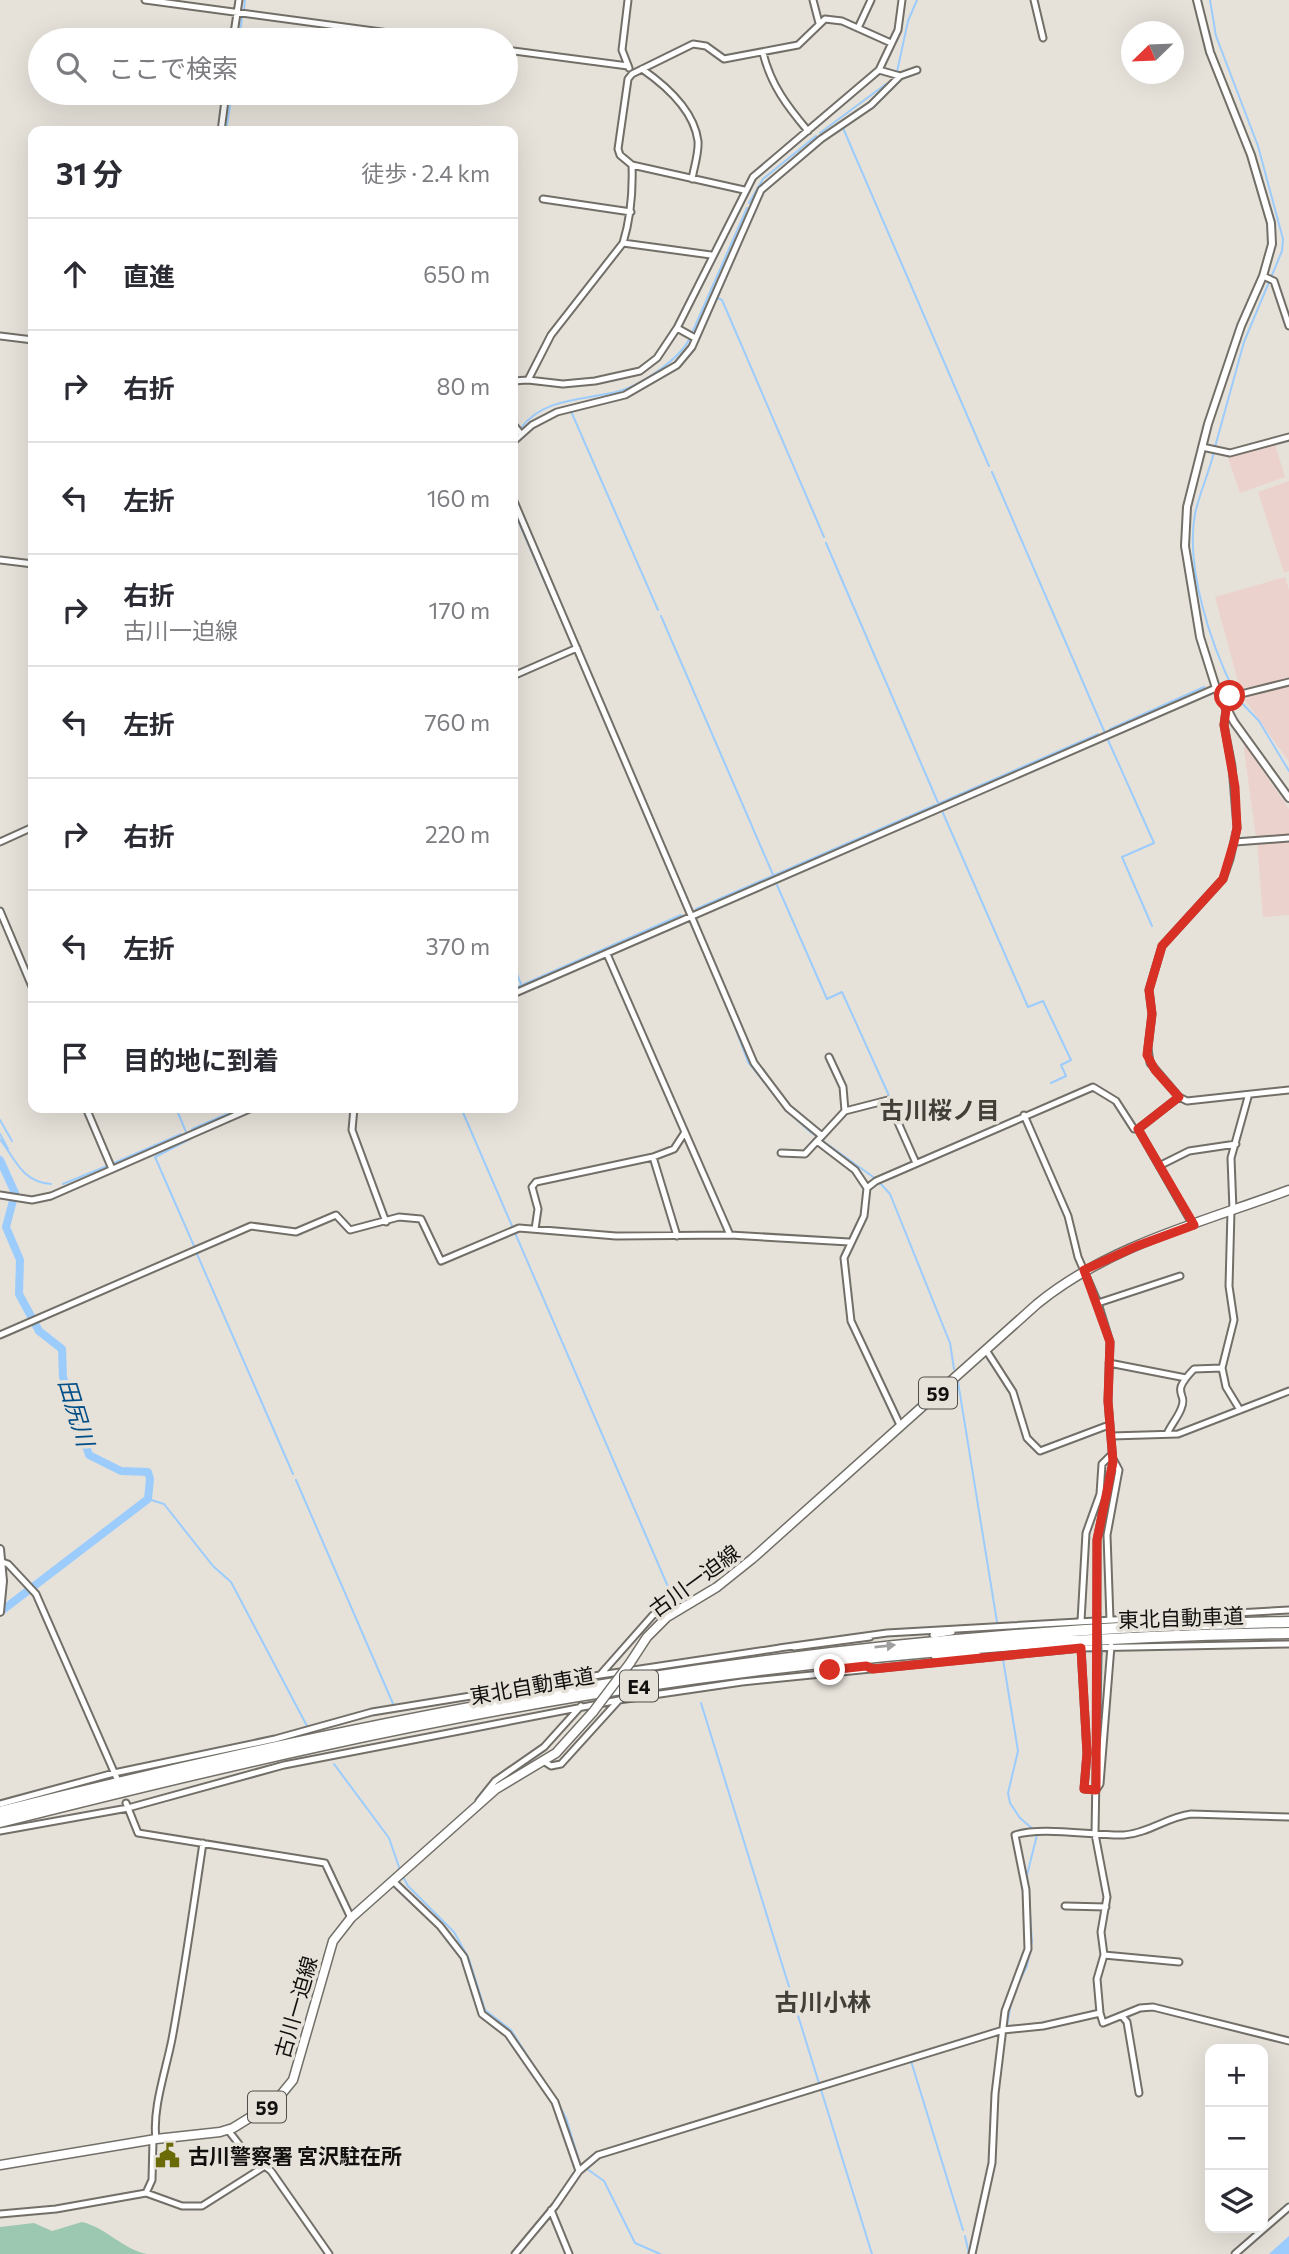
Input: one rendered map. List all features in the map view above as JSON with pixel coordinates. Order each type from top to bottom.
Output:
[{"type":"highway","name":"東北自動車道","points":[[0,1812],[302,1739],[633,1678],[758,1660],[989,1636],[1289,1622]]},
{"type":"highway","name":"東北自動車道","points":[[0,1822],[294,1751],[634,1687],[760,1670],[990,1647],[1289,1633]]},
{"type":"main road","name":"古川一迫線","points":[[0,2165],[154,2139],[228,2130],[275,2102],[289,2088],[333,1941],[351,1918],[477,1805],[506,1782],[545,1762],[566,1745],[647,1637],[667,1617],[728,1579],[1037,1304],[1084,1270],[1137,1246],[1289,1190]]},
{"type":"street","points":[[145,0],[346,28]]},
{"type":"street","points":[[235,28],[239,0]]},
{"type":"street","points":[[628,0],[622,50],[632,74]]},
{"type":"street","points":[[813,0],[820,23]]},
{"type":"street","points":[[858,28],[871,0]]},
{"type":"street","points":[[518,381],[579,384],[639,371],[657,358],[677,328],[744,190],[760,169],[879,70],[898,30],[902,0]]},
{"type":"street","points":[[1034,0],[1043,38]]},
{"type":"street","points":[[1197,0],[1210,52],[1251,153],[1271,223],[1272,244],[1263,276],[1241,326],[1202,447],[1187,507],[1185,545],[1200,637],[1216,688],[1226,710],[1289,798]]},
{"type":"street","points":[[744,190],[632,165],[620,155],[618,149],[628,79],[632,74],[693,44],[706,46],[724,59],[798,45],[825,19],[858,28],[891,43]]},
{"type":"street","points":[[518,52],[628,66]]},
{"type":"street","points":[[764,53],[770,78],[782,99],[821,139]]},
{"type":"street","points":[[642,69],[666,87],[690,119],[698,145],[692,179]]},
{"type":"street","points":[[879,70],[900,76]]},
{"type":"street","points":[[518,437],[570,406],[634,391],[677,365],[692,347],[761,190],[773,177],[821,139],[871,105],[900,76],[917,70]]},
{"type":"street","points":[[222,126],[224,105]]},
{"type":"street","points":[[528,380],[551,335],[622,243],[631,212],[632,165]]},
{"type":"street","points":[[543,199],[631,212]]},
{"type":"street","points":[[739,201],[754,209]]},
{"type":"street","points":[[622,243],[711,255]]},
{"type":"street","points":[[1263,276],[1274,281],[1289,326]]},
{"type":"street","points":[[677,328],[695,338]]},
{"type":"street","points":[[0,336],[28,339]]},
{"type":"street","points":[[518,430],[521,434]]},
{"type":"street","points":[[1202,447],[1221,451],[1242,450],[1289,437]]},
{"type":"street","points":[[518,511],[759,1072],[788,1108],[855,1170],[867,1188],[864,1216],[856,1236],[849,1242],[844,1258],[851,1321],[900,1426]]},
{"type":"street","points":[[0,559],[28,563]]},
{"type":"street","points":[[518,674],[576,649]]},
{"type":"street","points":[[1221,699],[1289,682]]},
{"type":"street","points":[[518,992],[1216,688]]},
{"type":"street","points":[[1226,710],[1224,725],[1237,810],[1234,842],[1223,879],[1168,937],[1158,955],[1150,984],[1152,1014],[1147,1055],[1155,1070],[1179,1097],[1189,1101],[1248,1097],[1289,1090]]},
{"type":"street","points":[[0,842],[28,829]]},
{"type":"street","points":[[1234,842],[1289,838]]},
{"type":"street","points":[[0,911],[28,977]]},
{"type":"street","points":[[607,954],[730,1236]]},
{"type":"street","points":[[829,1058],[843,1087],[845,1111]]},
{"type":"street","points":[[867,1188],[878,1180],[916,1163],[1093,1087],[1116,1101],[1133,1129],[1138,1129],[1179,1097]]},
{"type":"street","points":[[1240,1410],[1226,1387],[1222,1368],[1234,1320],[1229,1286],[1231,1158],[1248,1097]]},
{"type":"street","points":[[781,1153],[805,1154],[845,1111],[888,1100],[916,1163]]},
{"type":"street","points":[[88,1113],[113,1169]]},
{"type":"street","points":[[0,1195],[42,1199],[241,1113]]},
{"type":"street","points":[[354,1113],[352,1130],[386,1222]]},
{"type":"street","points":[[1024,1115],[1068,1216],[1110,1342],[1109,1425],[1112,1478],[1097,1540],[1095,1834],[1105,1875],[1106,1907],[1101,1932],[1104,1955],[1097,1979],[1100,2013],[1103,2023],[1144,2007],[1153,2007],[1289,2041]]},
{"type":"street","points":[[1138,1129],[1194,1225]]},
{"type":"street","points":[[536,1229],[538,1209],[532,1187],[536,1182],[653,1157],[674,1149],[685,1132]]},
{"type":"street","points":[[1159,1166],[1189,1151],[1236,1144]]},
{"type":"street","points":[[653,1157],[677,1236]]},
{"type":"street","points":[[0,1335],[251,1226],[296,1232],[336,1215],[350,1230],[402,1217],[421,1219],[441,1261],[514,1229],[616,1236],[730,1236],[849,1242]]},
{"type":"street","points":[[1098,1303],[1180,1276]]},
{"type":"street","points":[[986,1350],[1013,1392],[1027,1438],[1040,1451],[1109,1425]]},
{"type":"street","points":[[1110,1363],[1186,1378]]},
{"type":"street","points":[[1167,1434],[1181,1409],[1179,1387],[1186,1378],[1194,1369],[1222,1368]]},
{"type":"street","points":[[1111,1436],[1178,1434],[1289,1391]]},
{"type":"street","points":[[1110,1620],[1106,1542],[1119,1470],[1111,1455]]},
{"type":"street","points":[[1081,1621],[1086,1533],[1100,1494],[1102,1464],[1111,1455]]},
{"type":"street","points":[[0,1549],[0,1610]]},
{"type":"street","points":[[2,1562],[33,1589],[118,1781]]},
{"type":"street","points":[[0,1804],[114,1773],[275,1739],[372,1712],[779,1648],[887,1633],[979,1626],[1262,1614],[1289,1610]]},
{"type":"street","points":[[600,1675],[653,1615],[660,1613],[667,1617]]},
{"type":"street","points":[[933,1635],[979,1626]]},
{"type":"street","points":[[779,1648],[857,1641],[887,1633]]},
{"type":"street","points":[[0,1831],[127,1805],[284,1765],[619,1700],[789,1677],[1081,1648],[1263,1641],[1289,1644]]},
{"type":"street","points":[[1096,1790],[1100,1784],[1111,1646]]},
{"type":"street","points":[[1081,1648],[1087,1753],[1084,1789],[1096,1790]]},
{"type":"street","points":[[934,1656],[976,1654],[983,1658]]},
{"type":"street","points":[[789,1677],[830,1669],[866,1666],[873,1669]]},
{"type":"street","points":[[545,1762],[551,1766],[561,1764],[619,1700]]},
{"type":"street","points":[[477,1805],[495,1781],[544,1747],[581,1706]]},
{"type":"street","points":[[127,1805],[138,1833],[325,1863],[351,1918]]},
{"type":"street","points":[[972,2254],[992,2163],[995,2094],[1009,1994],[1026,1958],[1029,1940],[1026,1890],[1015,1835],[1134,1833],[1176,1816],[1191,1814],[1289,1817]]},
{"type":"street","points":[[146,2193],[152,2180],[154,2115],[161,2097],[176,2019],[203,1843]]},
{"type":"street","points":[[399,1877],[464,1957],[482,2014],[508,2034],[555,2102],[581,2168]]},
{"type":"street","points":[[1065,1906],[1106,1907]]},
{"type":"street","points":[[1104,1955],[1179,1962]]},
{"type":"street","points":[[515,2254],[581,2168],[598,2155],[1006,2029],[1043,2026],[1100,2013]]},
{"type":"street","points":[[1122,2016],[1127,2022],[1139,2093]]},
{"type":"street","points":[[228,2130],[242,2148],[265,2166],[329,2254]]},
{"type":"street","points":[[0,2214],[56,2209],[146,2193],[181,2206],[202,2206],[265,2166]]},
{"type":"street","points":[[1236,2254],[1289,2207]]},
{"type":"street","points":[[551,2210],[569,2254]]},
{"type":"shaded area","points":[[1275,444],[1285,477],[1240,493],[1228,458]]},
{"type":"shaded area","points":[[1289,481],[1289,571],[1284,573],[1258,492]]},
{"type":"shaded area","points":[[1285,577],[1289,590],[1289,678],[1240,689],[1215,597]]},
{"type":"shaded area","points":[[1289,686],[1289,762],[1243,697]]},
{"type":"shaded area","points":[[1243,742],[1289,809],[1289,835],[1256,838]]},
{"type":"shaded area","points":[[1289,840],[1289,915],[1263,917],[1257,843]]},
{"type":"green space","points":[[82,2222],[130,2248],[147,2254],[0,2254],[0,2227],[34,2223],[52,2231]]},
{"type":"water","points":[[1289,2236],[1289,2254],[1269,2254]]},
{"type":"waterway","points":[[244,10],[245,0]]},
{"type":"waterway","points":[[897,72],[908,21],[917,0]]},
{"type":"waterway","points":[[1210,0],[1216,36],[1258,146],[1283,239],[1282,251],[1244,342],[1215,447]]},
{"type":"waterway","points":[[241,28],[242,18]]},
{"type":"waterway","points":[[820,133],[886,84]]},
{"type":"waterway","points":[[227,126],[230,105]]},
{"type":"waterway","points":[[843,128],[989,466]]},
{"type":"waterway","points":[[749,203],[763,179],[816,136]]},
{"type":"waterway","points":[[692,333],[747,208]]},
{"type":"waterway","points":[[718,298],[722,300],[824,537]]},
{"type":"waterway","points":[[521,428],[530,418],[552,406],[616,392],[636,384],[668,363],[690,338]]},
{"type":"waterway","points":[[570,409],[658,610]]},
{"type":"waterway","points":[[1214,452],[1195,514],[1194,558],[1209,630],[1235,693]]},
{"type":"waterway","points":[[992,472],[1105,733]]},
{"type":"waterway","points":[[518,520],[574,649]]},
{"type":"waterway","points":[[826,543],[939,805]]},
{"type":"waterway","points":[[661,616],[774,877]]},
{"type":"waterway","points":[[1110,729],[1204,687]]},
{"type":"waterway","points":[[1237,698],[1259,721],[1289,771]]},
{"type":"waterway","points":[[696,909],[1098,734]]},
{"type":"waterway","points":[[1108,740],[1154,843],[1122,857],[1152,926]]},
{"type":"waterway","points":[[943,813],[1028,1007],[1043,1001],[1071,1060],[1061,1065],[1066,1076],[1051,1083]]},
{"type":"waterway","points":[[777,885],[827,999],[842,992],[891,1100]]},
{"type":"waterway","points":[[518,987],[681,915]]},
{"type":"waterway","points":[[518,976],[521,984]]},
{"type":"waterway","points":[[733,1022],[748,1062],[785,1108]]},
{"type":"waterway","points":[[178,1113],[186,1132]]},
{"type":"waterway","points":[[192,1129],[229,1113]]},
{"type":"waterway","points":[[463,1113],[669,1589]]},
{"type":"waterway","points":[[792,1115],[809,1131],[876,1179]]},
{"type":"waterway","points":[[0,1120],[12,1141]]},
{"type":"waterway","points":[[0,1134],[8,1149]]},
{"type":"waterway","points":[[114,1163],[181,1134]]},
{"type":"waterway","points":[[0,1139],[26,1174],[51,1184]]},
{"type":"waterway","points":[[190,1139],[155,1157],[194,1246]]},
{"type":"waterway","name":"田尻川","points":[[0,1160],[15,1193],[6,1227],[20,1260],[19,1294],[39,1331],[62,1349],[63,1377],[89,1455],[121,1471],[148,1472],[150,1479],[148,1499],[0,1612]]},
{"type":"waterway","points":[[63,1184],[107,1166]]},
{"type":"waterway","points":[[880,1183],[890,1194],[950,1343],[954,1369]]},
{"type":"waterway","points":[[197,1254],[293,1474]]},
{"type":"waterway","points":[[958,1382],[997,1622]]},
{"type":"waterway","points":[[296,1480],[394,1706]]},
{"type":"waterway","points":[[148,1499],[164,1504],[213,1566],[231,1582],[307,1726]]},
{"type":"waterway","points":[[1003,1659],[1018,1751],[1008,1793],[1010,1803],[1020,1818],[1034,1830]]},
{"type":"waterway","points":[[701,1703],[872,2254]]},
{"type":"waterway","points":[[334,1764],[389,1838],[400,1870]]},
{"type":"waterway","points":[[1016,1988],[1027,1966],[1032,1941],[1027,1875],[1037,1835]]},
{"type":"waterway","points":[[402,1875],[408,1886],[454,1932],[469,1959],[485,2010],[511,2030],[544,2082]]},
{"type":"waterway","points":[[1007,2026],[1011,2003]]},
{"type":"waterway","points":[[911,2061],[963,2230]]},
{"type":"waterway","points":[[557,2101],[566,2118],[580,2164],[604,2181],[635,2243],[660,2254]]},
{"type":"waterway","points":[[965,2236],[969,2254]]},
{"type":"tunnel","points":[[826,1646],[830,1668]]},
{"type":"place","name":"古川警察署 宮沢駐在所","points":[[168,2155]]},
{"type":"district","name":"古川桜ノ目","points":[[940,1109]]},
{"type":"district","name":"古川小林","points":[[823,2001]]},
{"type":"route","points":[[830,1670],[866,1666],[873,1669],[1081,1648],[1087,1753],[1084,1789],[1096,1790],[1097,1540],[1110,1489],[1113,1462],[1108,1401],[1110,1342],[1084,1270],[1137,1246],[1194,1225],[1138,1129],[1152,1121],[1179,1097],[1155,1070],[1147,1055],[1152,1014],[1149,990],[1158,955],[1177,926],[1223,879],[1237,828],[1235,787],[1224,725],[1226,710],[1221,699],[1230,696]]}]
